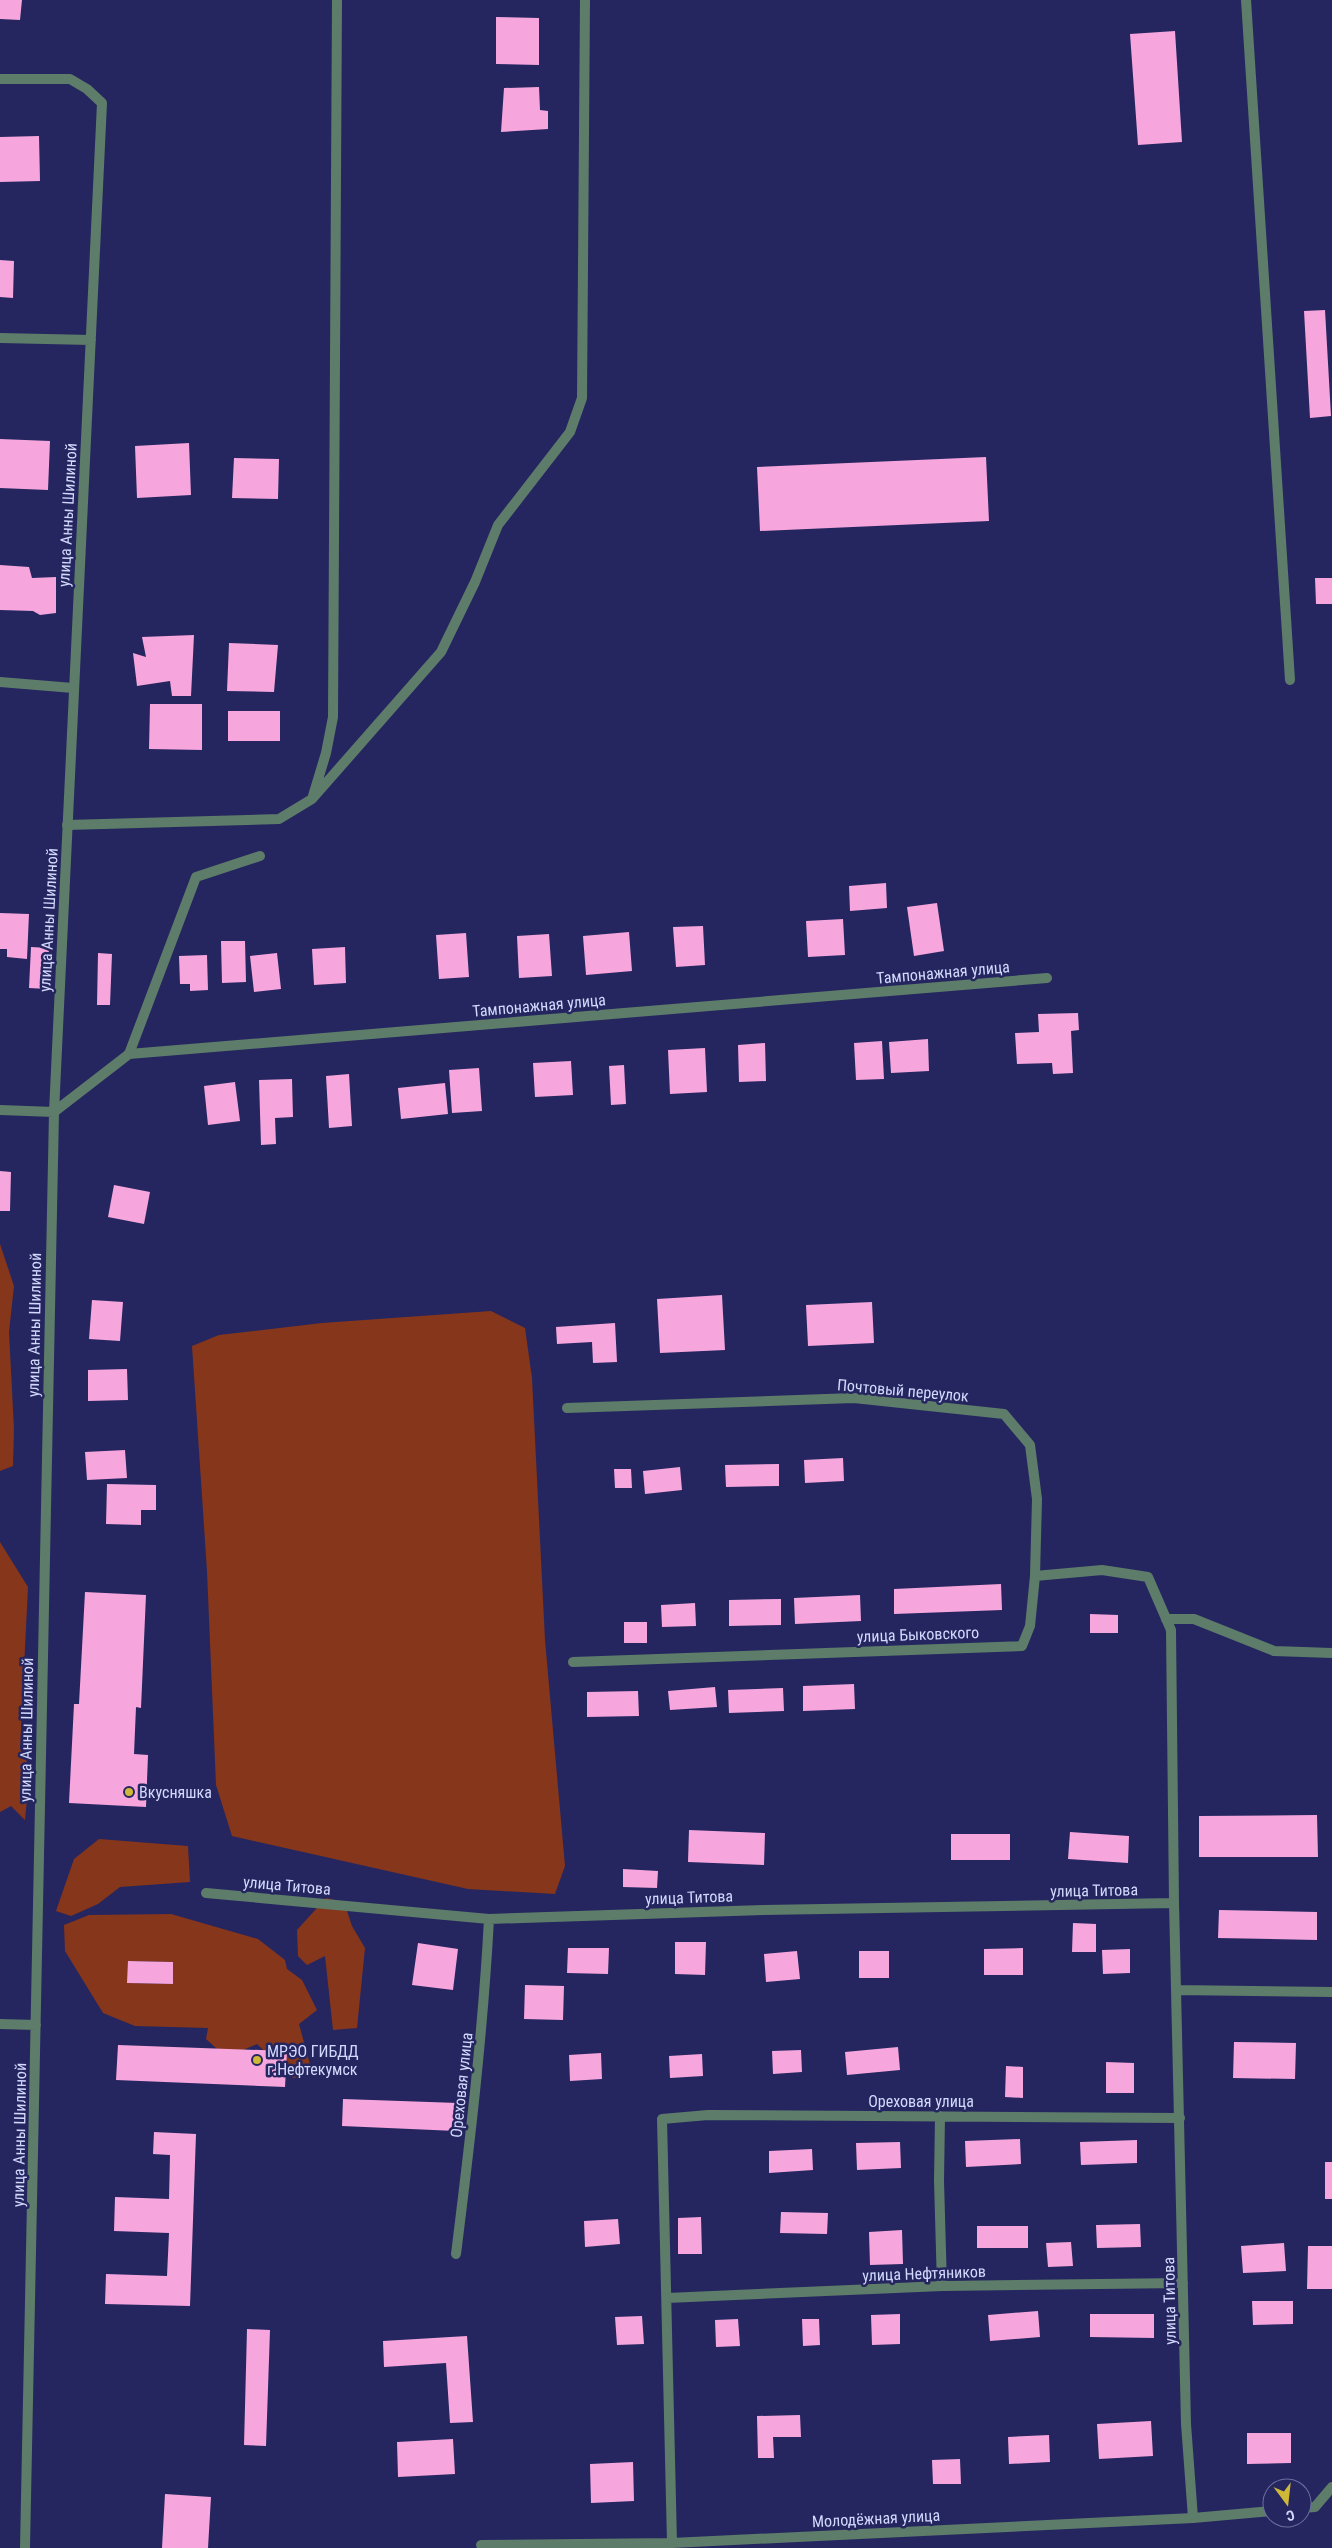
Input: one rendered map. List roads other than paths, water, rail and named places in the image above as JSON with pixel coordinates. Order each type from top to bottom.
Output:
[{"type":"street","points":[[312,800],[326,753],[333,717],[337,0]]},
{"type":"street","points":[[67,825],[279,819],[312,800],[441,652],[475,582],[498,524],[570,432],[582,398],[585,0]]},
{"type":"street","points":[[1246,0],[1290,680]]},
{"type":"street","name":"улица Анны Шилиной","points":[[0,78],[70,79],[87,88],[102,103],[54,1112],[25,2548]]},
{"type":"street","points":[[0,338],[91,340]]},
{"type":"street","points":[[0,682],[73,688]]},
{"type":"street","points":[[0,1110],[54,1112],[129,1054],[196,877],[260,856]]},
{"type":"street","name":"Тампонажная улица","points":[[129,1054],[1046,978]]},
{"type":"street","name":"Почтовый переулок","points":[[567,1408],[854,1398],[1004,1414],[1030,1444],[1037,1500],[1035,1576]]},
{"type":"street","points":[[1035,1576],[1102,1570],[1148,1577],[1166,1619],[1194,1620],[1274,1651],[1332,1653]]},
{"type":"street","name":"улица Быковского","points":[[573,1662],[1022,1646],[1030,1626],[1035,1576]]},
{"type":"street","name":"улица Титова","points":[[1166,1619],[1171,1630],[1174,1903],[1186,2424],[1193,2518]]},
{"type":"street","name":"улица Титова","points":[[206,1893],[488,1919],[773,1910],[1174,1903]]},
{"type":"street","name":"Ореховая улица","points":[[456,2254],[474,2116],[485,1988],[488,1919]]},
{"type":"street","points":[[1176,1990],[1332,1992]]},
{"type":"street","points":[[0,2024],[36,2025]]},
{"type":"street","name":"Ореховая улица","points":[[666,2298],[662,2119],[708,2115],[1180,2118]]},
{"type":"street","points":[[940,2116],[938,2181],[942,2286]]},
{"type":"street","name":"улица Нефтяников","points":[[666,2298],[942,2286],[1183,2284]]},
{"type":"street","points":[[666,2298],[672,2543]]},
{"type":"street","points":[[1312,2507],[1332,2487]]},
{"type":"street","name":"Молодёжная улица","points":[[481,2545],[672,2543],[1193,2518],[1262,2512]]},
{"type":"place","name":"Вкусняшка","points":[[129,1792]]},
{"type":"place","name":"МРЭО ГИБДД г.Нефтекумск","points":[[257,2060]]}]
